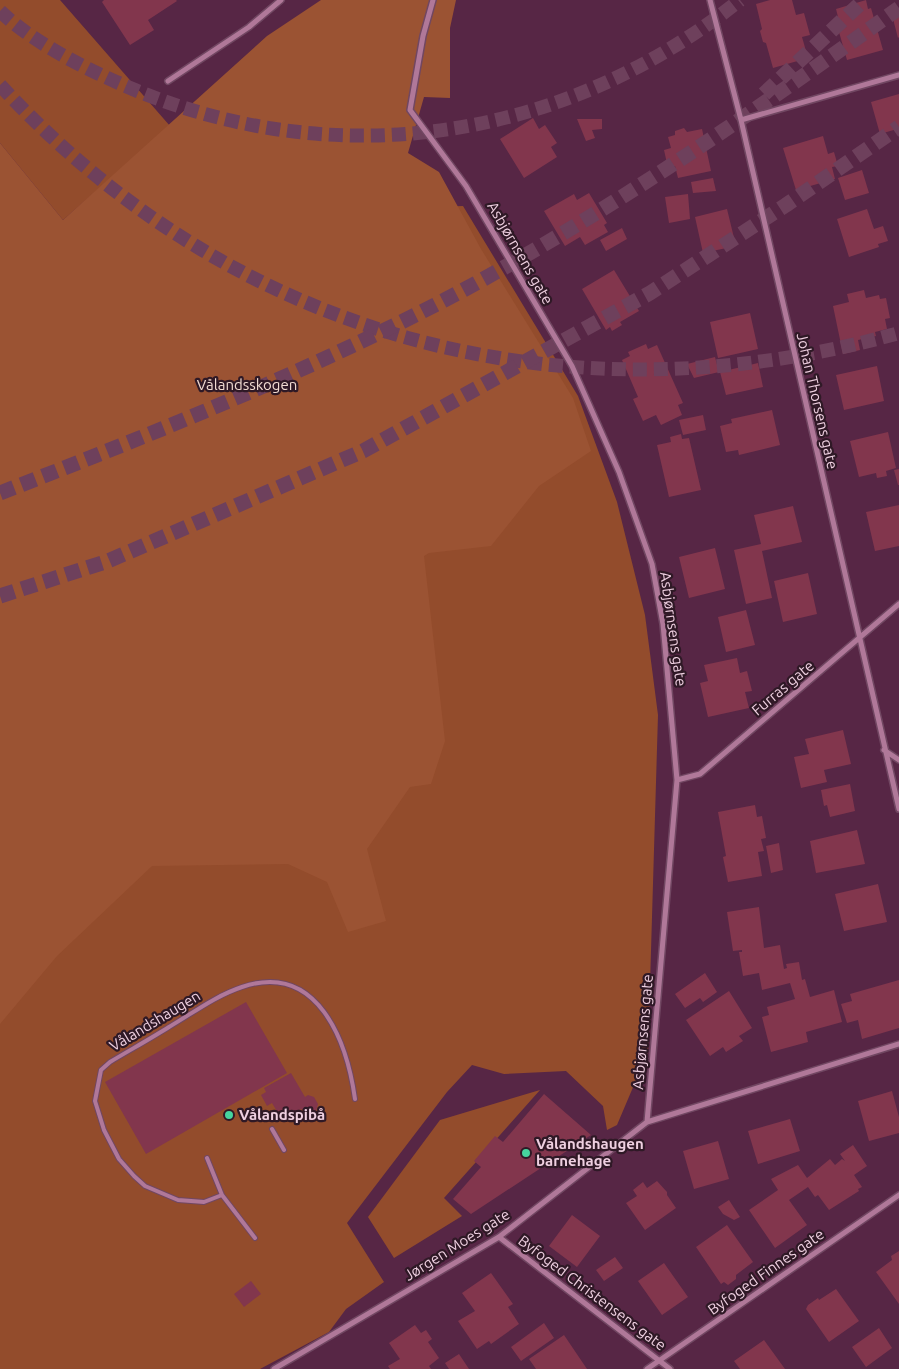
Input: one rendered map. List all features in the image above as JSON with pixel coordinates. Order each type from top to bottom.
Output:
[{"type":"street","points":[[168,81],[249,26],[281,0]]},
{"type":"street","name":"Asbjørnsens gate","points":[[433,0],[423,36],[410,110],[466,186],[572,366],[620,472],[652,564],[663,624],[677,780],[647,1122]]},
{"type":"street","name":"Johan Thorsens gate","points":[[710,0],[741,120],[899,809]]},
{"type":"street","points":[[741,120],[899,75]]},
{"type":"street","name":"Furras gate","points":[[677,780],[700,774],[899,604]]},
{"type":"street","points":[[884,750],[899,760]]},
{"type":"street","name":"Jørgen Moes gate","points":[[274,1369],[498,1237],[647,1122],[899,1044]]},
{"type":"street","name":"Byfoged Finnes gate","points":[[647,1369],[899,1195]]},
{"type":"street","name":"Byfoged Christensens gate","points":[[498,1237],[660,1359],[670,1369]]},
{"type":"lane","name":"Vålandshaugen","points":[[222,1195],[204,1202],[178,1200],[145,1186],[134,1176],[119,1159],[104,1130],[95,1101],[101,1070],[110,1062],[226,993],[248,985],[276,983],[290,986],[309,996],[324,1009],[336,1029],[347,1055],[355,1099]]},
{"type":"lane","points":[[272,1129],[284,1150]]},
{"type":"lane","points":[[207,1158],[222,1195],[255,1238]]},
{"type":"green space","points":[[0,0],[60,0],[170,126],[63,220],[0,143]]},
{"type":"green space","name":"Vålandsskogen","points":[[321,0],[456,0],[450,28],[450,98],[424,97],[408,153],[439,172],[481,249],[573,398],[591,451],[539,486],[491,546],[429,553],[424,556],[445,741],[431,784],[410,787],[367,849],[386,921],[348,932],[327,882],[288,864],[152,866],[57,956],[0,1024],[0,143],[63,220],[267,36]]},
{"type":"green space","points":[[463,206],[578,396],[617,502],[645,615],[658,715],[648,1052],[617,1125],[607,1130],[603,1106],[566,1071],[504,1074],[472,1065],[447,1092],[347,1223],[384,1282],[346,1309],[329,1332],[260,1369],[0,1369],[0,374],[314,211]]},
{"type":"green space","points":[[540,1090],[444,1198],[462,1216],[394,1258],[368,1217],[440,1120]]},
{"type":"building","points":[[104,0],[177,1],[148,20],[154,30],[130,45],[102,2]]},
{"type":"building","points":[[770,0],[792,0],[796,15],[804,13],[810,35],[802,37],[808,58],[773,68],[766,43],[763,42],[760,31],[762,29],[756,4]]},
{"type":"building","points":[[866,0],[868,9],[871,8],[883,50],[847,60],[835,18],[838,17],[836,9]]},
{"type":"building","points":[[899,10],[899,37],[898,38],[892,15]]},
{"type":"building","points":[[899,94],[899,133],[897,129],[880,134],[871,102]]},
{"type":"building","points":[[533,118],[539,129],[545,125],[557,143],[551,147],[557,157],[524,178],[500,139]]},
{"type":"building","points":[[577,119],[602,119],[602,129],[592,130],[595,138],[586,141]]},
{"type":"building","points":[[684,128],[687,132],[702,129],[711,171],[678,178],[675,166],[668,168],[664,150],[671,148],[668,137],[675,135],[675,131]]},
{"type":"building","points":[[823,136],[828,154],[834,152],[838,166],[832,167],[835,179],[796,190],[783,148]]},
{"type":"building","points":[[862,170],[869,193],[845,200],[838,178]]},
{"type":"building","points":[[713,178],[716,191],[693,193],[691,182]]},
{"type":"building","points":[[589,193],[607,223],[604,225],[608,232],[585,245],[580,237],[565,246],[544,211],[574,194],[577,200]]},
{"type":"building","points":[[688,194],[690,219],[669,223],[665,197]]},
{"type":"building","points":[[727,209],[736,246],[703,253],[695,217]]},
{"type":"building","points":[[867,209],[874,229],[883,226],[888,241],[878,244],[879,247],[849,257],[837,219]]},
{"type":"building","points":[[622,228],[627,239],[606,251],[600,240]]},
{"type":"building","points":[[614,270],[639,311],[620,322],[622,325],[612,331],[610,327],[606,330],[582,289]]},
{"type":"building","points":[[864,290],[866,298],[879,295],[880,299],[886,298],[890,318],[885,319],[887,329],[875,332],[876,336],[858,340],[860,350],[843,354],[833,306],[849,302],[847,294]]},
{"type":"building","points":[[750,313],[758,349],[718,358],[710,322]]},
{"type":"building","points":[[646,344],[648,349],[657,345],[683,403],[678,405],[682,415],[661,425],[656,415],[643,421],[633,399],[638,397],[622,360],[630,356],[628,352]]},
{"type":"building","points":[[715,357],[719,372],[694,378],[687,364]]},
{"type":"building","points":[[758,363],[763,387],[726,395],[720,372]]},
{"type":"building","points":[[877,366],[884,401],[844,410],[836,375]]},
{"type":"building","points":[[772,410],[780,445],[739,455],[738,450],[726,452],[720,426],[732,423],[731,419]]},
{"type":"building","points":[[703,415],[706,430],[683,435],[679,420]]},
{"type":"building","points":[[888,432],[896,468],[886,471],[887,476],[877,478],[876,473],[859,477],[850,441]]},
{"type":"building","points":[[681,434],[682,439],[689,438],[701,490],[669,497],[657,445],[671,442],[670,437]]},
{"type":"building","points":[[899,469],[899,485],[898,485],[894,470]]},
{"type":"building","points":[[899,505],[899,546],[875,551],[866,512]]},
{"type":"building","points":[[793,506],[802,542],[762,551],[772,598],[746,604],[734,550],[761,544],[754,515]]},
{"type":"building","points":[[715,548],[725,589],[689,598],[679,557]]},
{"type":"building","points":[[808,573],[817,614],[783,622],[774,581]]},
{"type":"building","points":[[746,610],[755,645],[726,652],[718,617]]},
{"type":"building","points":[[737,658],[740,673],[747,671],[752,691],[745,692],[749,708],[708,717],[700,683],[708,681],[704,665]]},
{"type":"building","points":[[843,730],[851,764],[824,770],[827,782],[801,788],[794,757],[809,754],[805,739]]},
{"type":"building","points":[[850,784],[855,811],[830,817],[827,805],[824,806],[821,790]]},
{"type":"building","points":[[755,805],[757,817],[762,816],[766,838],[761,839],[764,851],[758,852],[762,876],[728,882],[723,857],[726,856],[718,812]]},
{"type":"building","points":[[857,830],[865,864],[816,873],[810,841]]},
{"type":"building","points":[[779,843],[783,870],[771,873],[766,846]]},
{"type":"building","points":[[878,884],[887,922],[844,931],[835,894]]},
{"type":"building","points":[[759,907],[764,948],[780,945],[784,969],[787,968],[786,964],[799,962],[802,980],[805,979],[810,997],[834,990],[842,1022],[806,1032],[808,1042],[771,1052],[762,1017],[769,1015],[767,1007],[795,999],[790,983],[762,990],[759,973],[743,976],[739,952],[742,952],[742,950],[733,951],[727,912]]},
{"type":"building","points":[[705,973],[717,992],[703,1002],[700,998],[685,1008],[675,994]]},
{"type":"building","points":[[899,980],[899,1028],[862,1039],[858,1020],[847,1023],[841,1004],[852,1001],[850,994]]},
{"type":"building","points":[[729,991],[752,1028],[739,1036],[743,1041],[726,1052],[723,1047],[710,1056],[686,1020]]},
{"type":"building","points":[[246,1002],[287,1073],[146,1154],[105,1082]]},
{"type":"building","points":[[291,1073],[305,1097],[308,1095],[314,1097],[318,1104],[316,1111],[309,1114],[301,1109],[282,1120],[272,1103],[267,1106],[261,1095],[266,1092],[264,1088]]},
{"type":"building","points":[[892,1091],[899,1117],[899,1133],[869,1141],[858,1101]]},
{"type":"building","points":[[544,1094],[591,1135],[471,1214],[453,1199],[481,1167],[474,1161],[495,1136],[503,1142]]},
{"type":"building","points":[[790,1119],[800,1151],[758,1164],[748,1131]]},
{"type":"building","points":[[718,1141],[729,1179],[694,1189],[683,1151]]},
{"type":"building","points":[[853,1145],[867,1166],[854,1175],[862,1187],[858,1189],[859,1191],[829,1210],[818,1195],[815,1197],[808,1187],[789,1200],[807,1225],[775,1248],[749,1210],[778,1190],[771,1179],[798,1165],[807,1178],[830,1159],[835,1165],[842,1159],[845,1161],[840,1154]]},
{"type":"building","points":[[657,1181],[667,1192],[676,1208],[645,1230],[626,1203],[637,1196],[633,1190],[643,1182],[647,1188]]},
{"type":"building","points":[[729,1200],[740,1217],[734,1220],[723,1214],[718,1207]]},
{"type":"building","points":[[572,1215],[600,1236],[577,1267],[549,1246]]},
{"type":"building","points":[[727,1225],[753,1262],[736,1275],[736,1279],[728,1285],[724,1282],[721,1284],[696,1247]]},
{"type":"building","points":[[899,1251],[899,1304],[876,1272],[892,1260],[891,1256]]},
{"type":"building","points":[[615,1257],[623,1268],[604,1281],[596,1270]]},
{"type":"building","points":[[664,1263],[688,1297],[662,1315],[638,1281]]},
{"type":"building","points":[[491,1273],[513,1304],[508,1307],[519,1324],[491,1344],[489,1341],[477,1349],[458,1321],[475,1311],[462,1293]]},
{"type":"building","points":[[251,1281],[261,1294],[244,1307],[234,1294]]},
{"type":"building","points":[[836,1289],[859,1321],[829,1342],[806,1309],[808,1305],[818,1298],[819,1300]]},
{"type":"building","points":[[544,1323],[554,1338],[521,1361],[511,1347]]},
{"type":"building","points":[[415,1325],[421,1333],[426,1330],[432,1339],[428,1342],[439,1358],[429,1366],[431,1369],[390,1369],[388,1366],[400,1359],[389,1343]]},
{"type":"building","points":[[879,1328],[892,1348],[866,1367],[852,1347]]},
{"type":"building","points":[[564,1335],[587,1369],[536,1369],[529,1359]]},
{"type":"building","points":[[764,1340],[785,1369],[740,1369],[734,1361]]},
{"type":"building","points":[[459,1354],[469,1369],[449,1369],[445,1363]]},
{"type":"tunnel","points":[[0,11],[29,35],[46,46],[82,66],[135,90],[213,116],[292,131],[372,136],[450,129],[527,112],[601,85],[673,47],[740,0]]},
{"type":"tunnel","points":[[764,94],[864,0]]},
{"type":"tunnel","points":[[0,493],[232,400],[346,349],[458,293],[572,228],[683,158],[899,8]]},
{"type":"tunnel","points":[[0,85],[93,173],[193,244],[300,300],[413,340],[531,363],[652,369],[775,360],[899,333]]},
{"type":"tunnel","points":[[0,596],[108,561],[363,451],[650,293],[786,205],[899,127]]},
{"type":"place","name":"Vålandspibå","points":[[229,1115]]},
{"type":"place","name":"Vålandshaugen barnehage","points":[[526,1153]]}]
